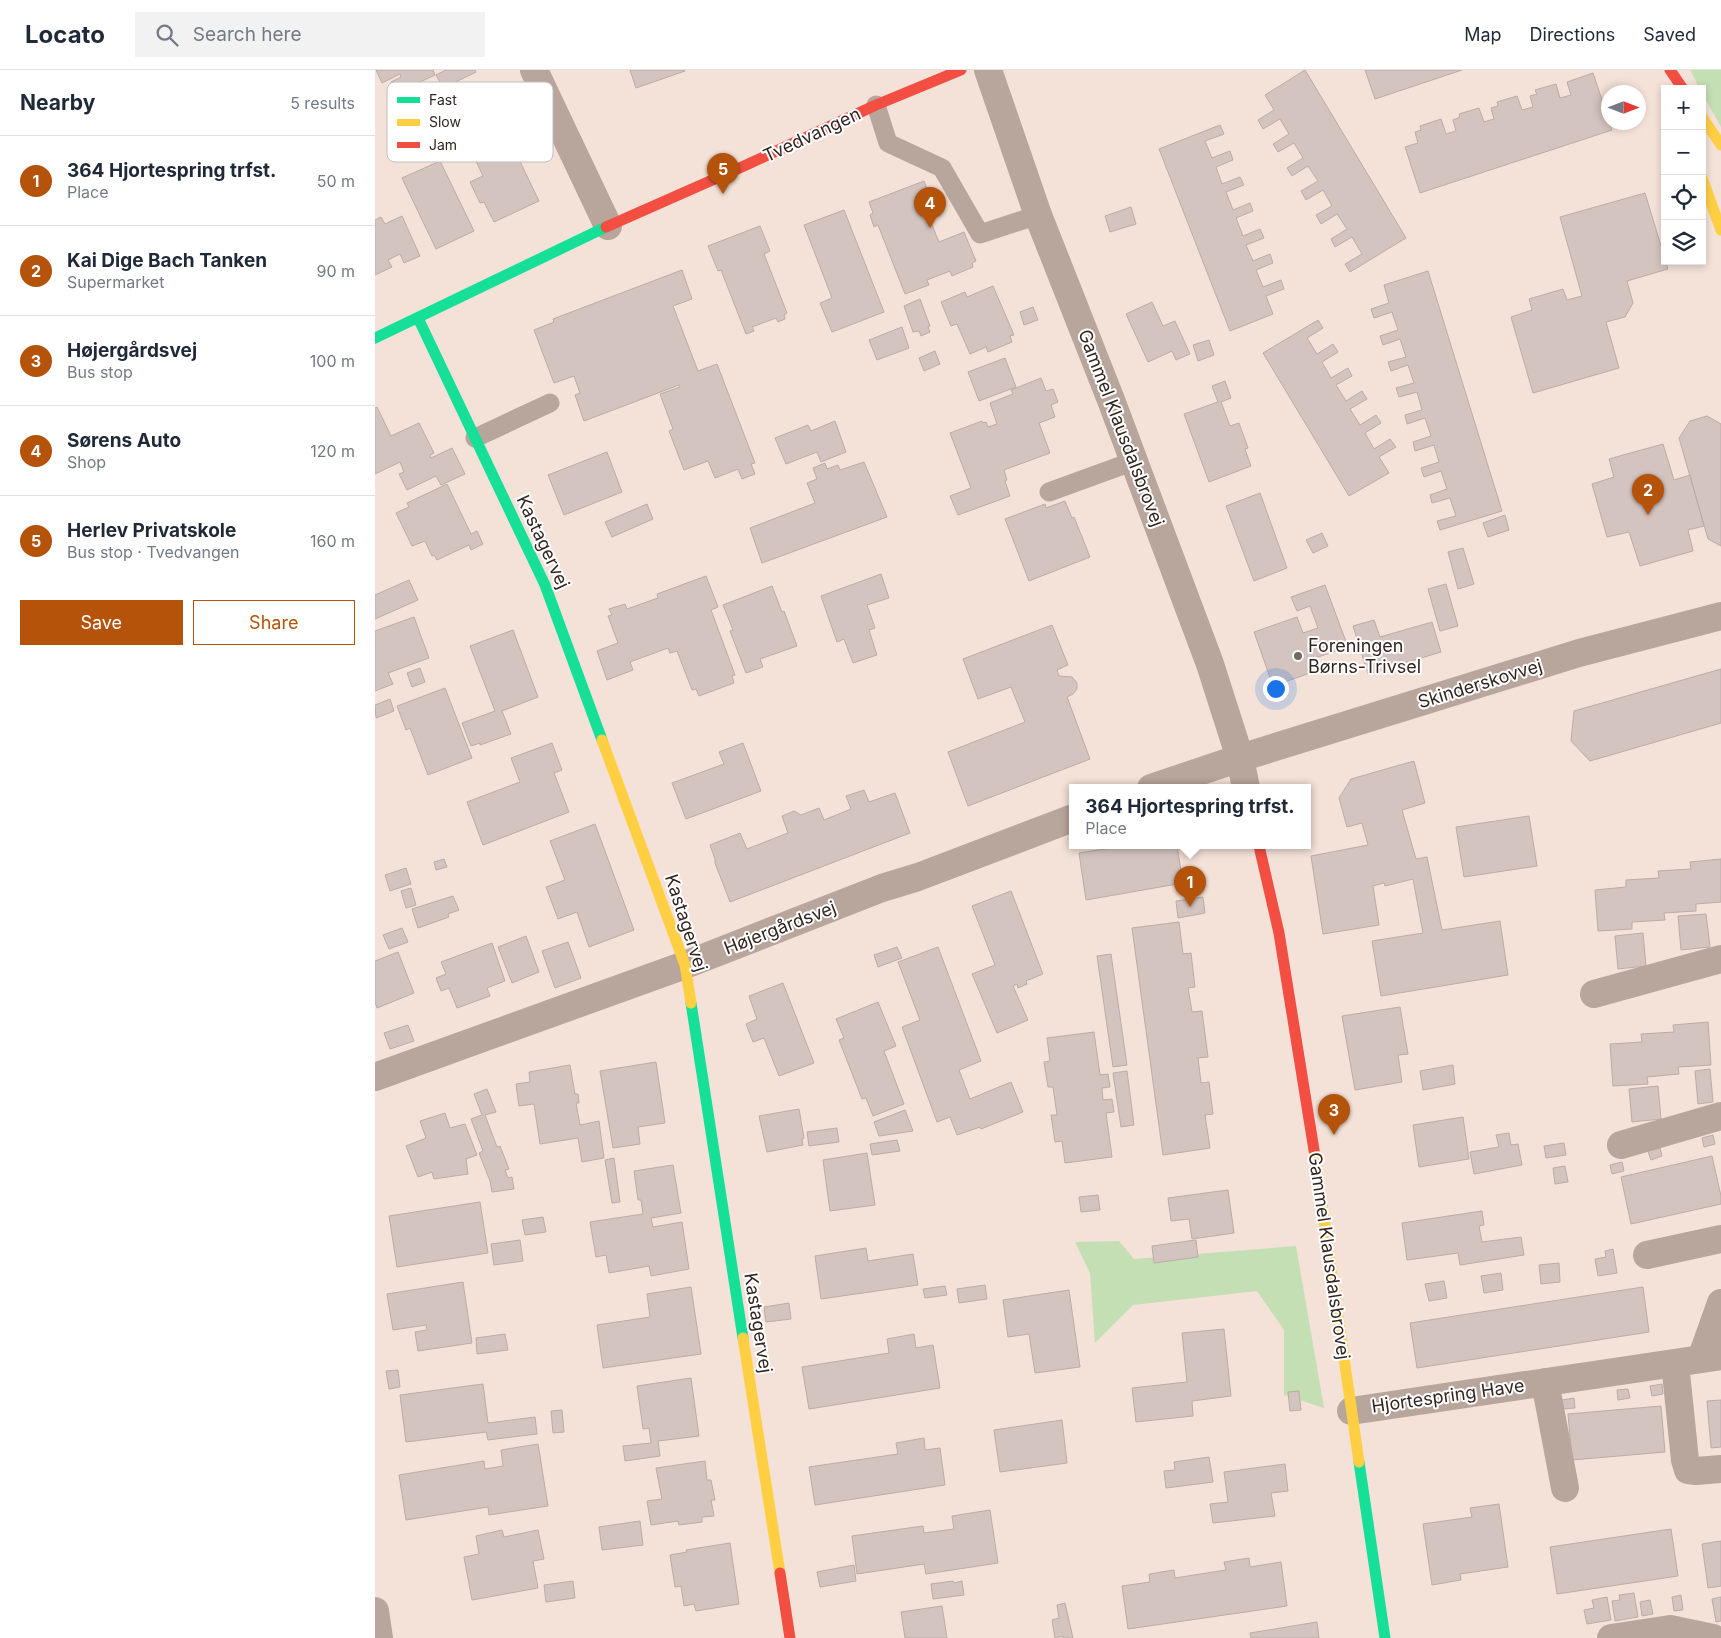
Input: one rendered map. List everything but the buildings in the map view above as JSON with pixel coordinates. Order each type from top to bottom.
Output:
[{"type":"street","points":[[534,70],[540,82]]},
{"type":"street","name":"Tvedvangen","points":[[375,338],[609,226],[876,105],[961,70]]},
{"type":"street","name":"Gammel Klausdalsbrovej","points":[[989,70],[1037,216],[1134,461],[1210,664],[1240,758],[1245,784]]},
{"type":"street","points":[[1663,70],[1669,85]]},
{"type":"street","points":[[1671,70],[1680,85]]},
{"type":"street","points":[[553,110],[609,226]]},
{"type":"street","points":[[1706,123],[1721,145]]},
{"type":"street","points":[[1706,189],[1721,230]]},
{"type":"street","name":"Kastagervej","points":[[418,318],[545,585],[685,965],[789,1638]]},
{"type":"street","name":"Skinderskovvej","points":[[1240,758],[1579,653],[1721,616]]},
{"type":"street","points":[[1163,784],[1240,758]]},
{"type":"street","name":"Højergårdsvej","points":[[375,1077],[685,965],[873,892],[918,877],[1069,820]]},
{"type":"street","name":"Gammel Klausdalsbrovej","points":[[1260,849],[1281,943],[1312,1138],[1385,1638]]},
{"type":"street","points":[[1594,994],[1721,959]]},
{"type":"street","points":[[1621,1145],[1721,1116]]},
{"type":"street","points":[[1647,1256],[1721,1240]]},
{"type":"street","points":[[1721,1303],[1699,1359],[1685,1460],[1688,1470],[1721,1469]]},
{"type":"street","name":"Hjortespring Have","points":[[1351,1411],[1699,1359]]},
{"type":"street","name":"Hjortespring Have","points":[[1545,1382],[1565,1488]]},
{"type":"street","points":[[375,1611],[379,1638]]},
{"type":"street","points":[[1611,1638],[1670,1629],[1713,1638]]},
{"type":"lane","points":[[876,105],[888,143],[942,168],[980,234],[1037,216]]},
{"type":"lane","points":[[475,438],[550,403]]},
{"type":"lane","points":[[1049,492],[1134,461]]},
{"type":"green space","points":[[1690,70],[1721,70],[1721,127],[1706,100],[1706,85],[1698,85]]},
{"type":"green space","points":[[1119,1241],[1134,1259],[1296,1246],[1324,1408],[1284,1395],[1284,1330],[1257,1291],[1133,1305],[1095,1343],[1090,1273],[1075,1242]]},
{"type":"traffic: fast","points":[[375,338],[606,227]]},
{"type":"traffic: fast","points":[[418,318],[545,585],[602,740]]},
{"type":"traffic: fast","points":[[691,1003],[743,1338]]},
{"type":"traffic: fast","points":[[1359,1462],[1385,1638]]},
{"type":"traffic: slow","points":[[1706,123],[1721,145]]},
{"type":"traffic: slow","points":[[1706,189],[1721,230]]},
{"type":"traffic: slow","points":[[602,740],[685,965],[691,1003]]},
{"type":"traffic: slow","points":[[1314,1150],[1359,1462]]},
{"type":"traffic: slow","points":[[743,1338],[780,1573]]},
{"type":"traffic: jam","points":[[606,227],[876,105],[961,70]]},
{"type":"traffic: jam","points":[[1670,70],[1680,85]]},
{"type":"traffic: jam","points":[[1260,849],[1279,933],[1314,1150]]},
{"type":"traffic: jam","points":[[780,1573],[790,1638]]},
{"type":"place","name":"Herlev Privatskole","points":[[723,194]]},
{"type":"place","name":"Sørens Auto","points":[[930,228]]},
{"type":"place","name":"Kai Dige Bach Tanken","points":[[1648,515]]},
{"type":"place","name":"Foreningen Børns-Trivsel","points":[[1298,656]]},
{"type":"place","name":"364 Hjortespring trfst.","points":[[1190,907]]},
{"type":"place","name":"Højergårdsvej","points":[[1334,1135]]}]
